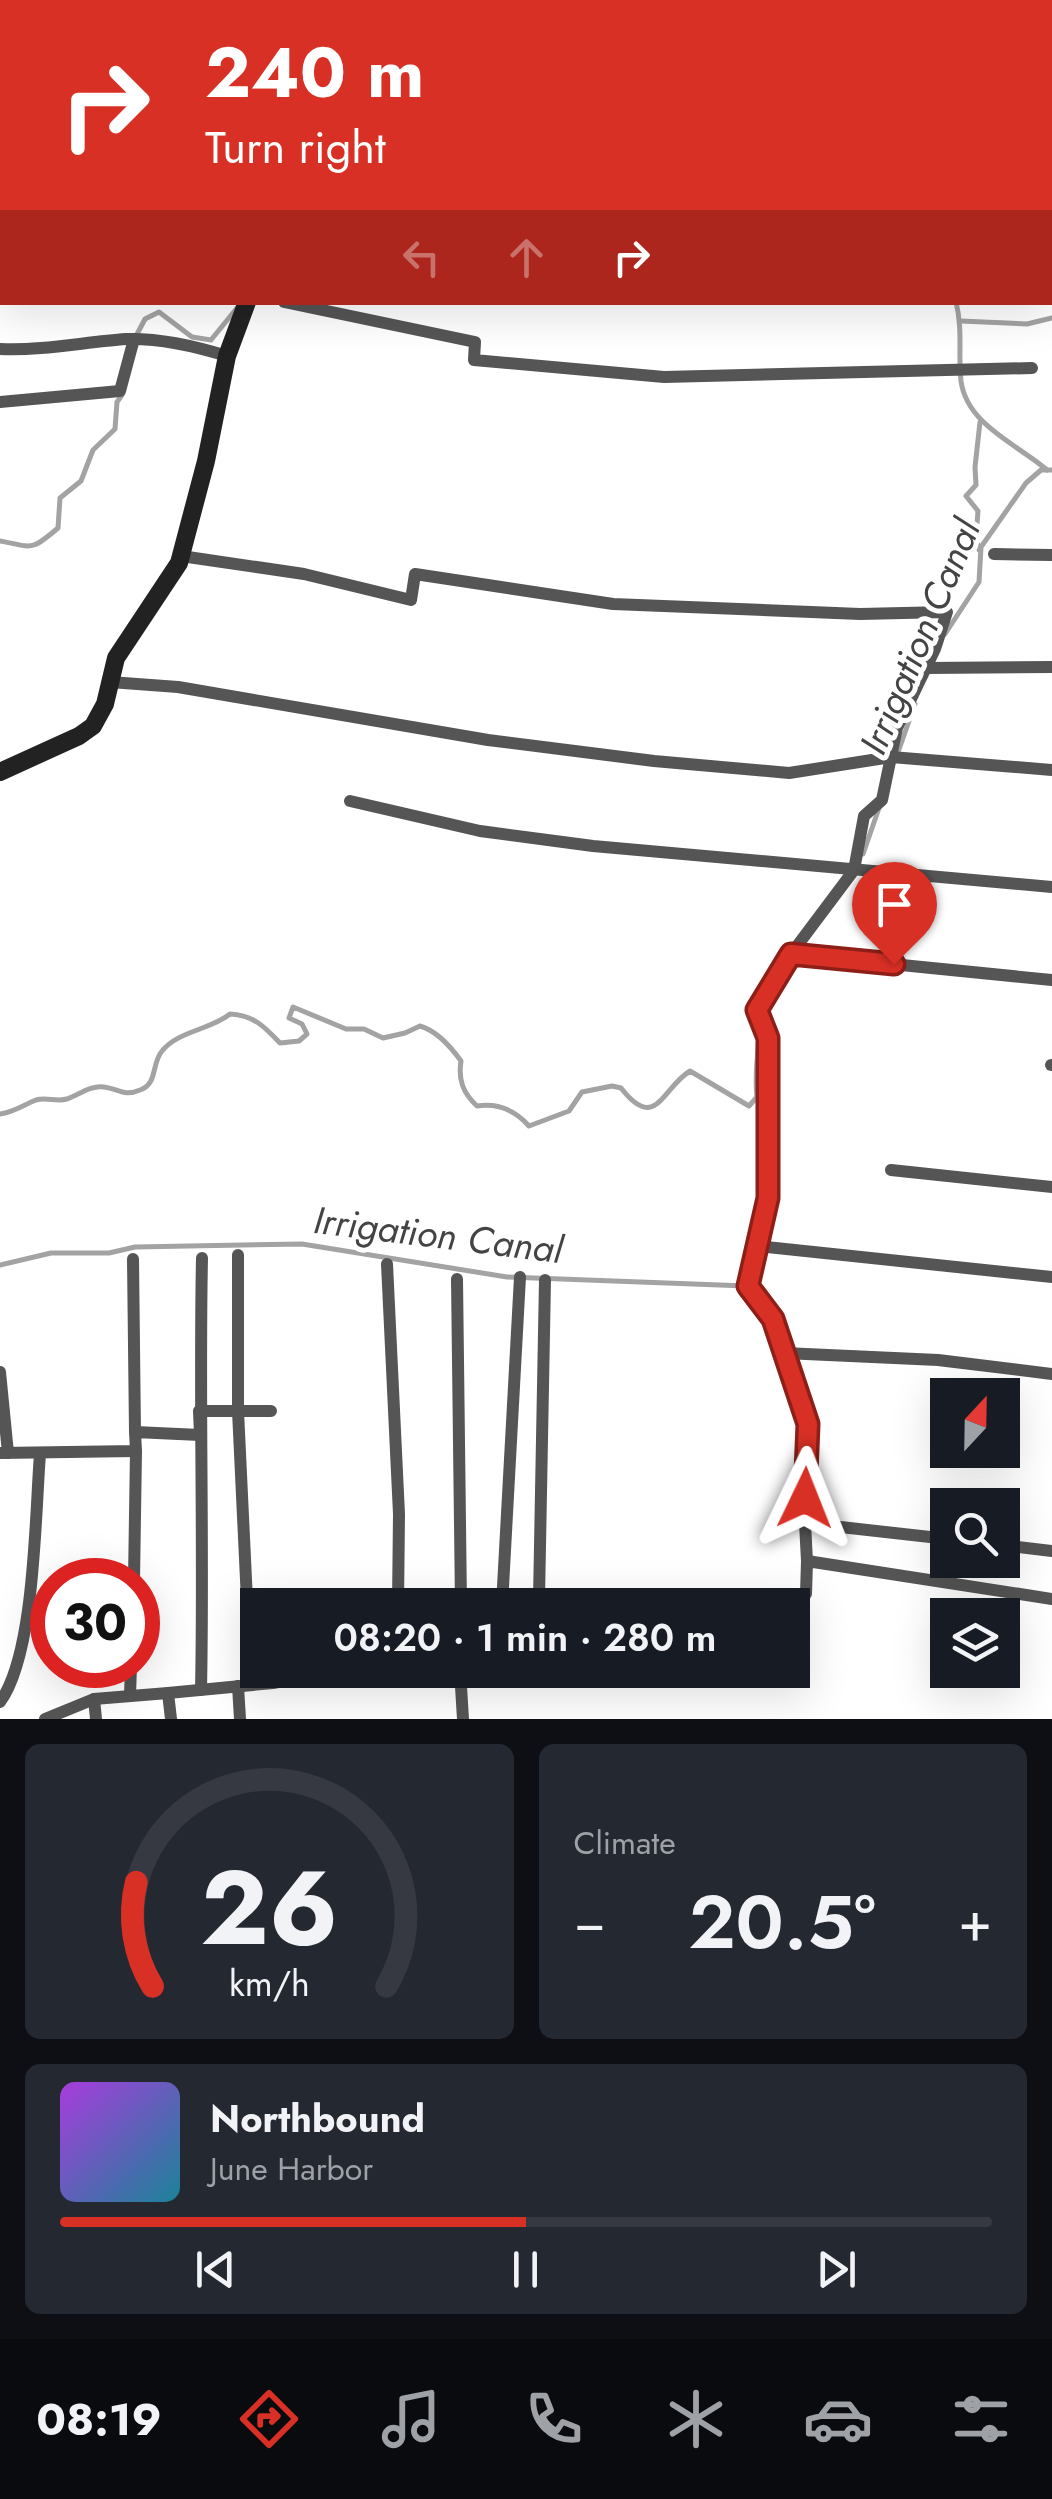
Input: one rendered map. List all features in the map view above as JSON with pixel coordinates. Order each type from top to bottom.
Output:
[{"type":"street","points":[[0,772],[93,726],[104,704],[116,658],[180,556],[206,461],[227,356],[246,305]]},
{"type":"street","points":[[298,305],[475,342],[474,360],[644,376],[1032,368]]},
{"type":"street","points":[[0,349],[134,340],[192,345],[227,356]]},
{"type":"street","points":[[0,402],[120,392],[134,340]]},
{"type":"street","points":[[994,554],[1052,555]]},
{"type":"street","points":[[180,556],[304,574],[410,600],[415,574],[613,604],[860,614],[947,612],[897,728],[882,800],[864,816],[854,870],[791,954],[757,1010],[768,1038],[768,1198],[748,1286],[773,1319],[808,1424],[806,1588]]},
{"type":"street","points":[[926,668],[1052,667]]},
{"type":"street","points":[[110,682],[178,688],[488,740],[674,763],[789,773],[891,758],[1052,770]]},
{"type":"street","points":[[350,801],[480,832],[593,846],[1052,887]]},
{"type":"street","points":[[791,954],[1052,980]]},
{"type":"street","points":[[891,1170],[1052,1188]]},
{"type":"street","points":[[758,1246],[1052,1277]]},
{"type":"street","points":[[238,1255],[242,1588]]},
{"type":"street","points":[[135,1432],[200,1435],[202,1258]]},
{"type":"street","points":[[134,1259],[134,1558]]},
{"type":"street","points":[[386,1264],[397,1456],[398,1588]]},
{"type":"street","points":[[503,1588],[520,1277]]},
{"type":"street","points":[[457,1279],[462,1588]]},
{"type":"street","points":[[539,1588],[545,1280]]},
{"type":"street","points":[[784,1352],[938,1360],[1052,1374]]},
{"type":"street","points":[[0,1372],[4,1453],[136,1451]]},
{"type":"street","points":[[199,1411],[270,1411]]},
{"type":"street","points":[[199,1411],[204,1520],[201,1690]]},
{"type":"street","points":[[0,1702],[11,1686],[24,1639],[40,1454]]},
{"type":"street","points":[[804,1522],[930,1537]]},
{"type":"street","points":[[1020,1548],[1052,1551]]},
{"type":"street","points":[[807,1561],[1052,1598]]},
{"type":"street","points":[[45,1719],[94,1699],[240,1686]]},
{"type":"street","points":[[130,1688],[130,1696]]},
{"type":"street","points":[[240,1719],[244,1688]]},
{"type":"street","points":[[461,1688],[463,1719]]},
{"type":"street","points":[[168,1692],[171,1719]]},
{"type":"street","points":[[94,1699],[96,1719]]},
{"type":"waterway","points":[[956,305],[965,396],[983,422],[1047,470]]},
{"type":"waterway","points":[[135,338],[145,319],[159,312],[192,337],[211,340],[237,308]]},
{"type":"waterway","points":[[961,321],[1027,324],[1052,318]]},
{"type":"waterway","points":[[0,541],[31,546],[58,528],[60,498],[81,481],[93,450],[115,429],[117,402],[122,395]]},
{"type":"waterway","points":[[979,550],[978,511],[966,496],[976,485],[980,422]]},
{"type":"waterway","name":"Irrigation Canal","points":[[945,634],[979,582],[981,547],[1026,483],[1041,470],[1052,470]]},
{"type":"waterway","name":"Irrigation Canal","points":[[897,755],[915,704]]},
{"type":"waterway","name":"Irrigation Canal","points":[[863,854],[879,808]]},
{"type":"waterway","name":"Irrigation Canal","points":[[0,1114],[36,1100],[67,1099],[94,1087],[126,1093],[140,1090],[149,1083],[159,1056],[169,1044],[230,1014],[258,1022],[280,1043],[299,1041],[307,1034],[302,1024],[289,1018],[293,1007],[346,1029],[364,1029],[383,1038],[420,1026],[426,1028],[461,1061],[463,1086],[477,1106],[506,1109],[529,1126],[569,1111],[582,1092],[612,1086],[621,1088],[643,1107],[651,1107],[690,1071],[749,1106],[757,1097],[759,1028]]},
{"type":"waterway","name":"Irrigation Canal","points":[[0,1265],[51,1253],[109,1253],[135,1247],[302,1244],[507,1277],[746,1286]]},
{"type":"waterway","name":"Irrigation Canal","points":[[757,1288],[785,1328],[813,1423]]},
{"type":"route","points":[[805,1498],[808,1424],[773,1319],[748,1286],[768,1198],[768,1038],[757,1010],[791,954],[894,964]]}]
